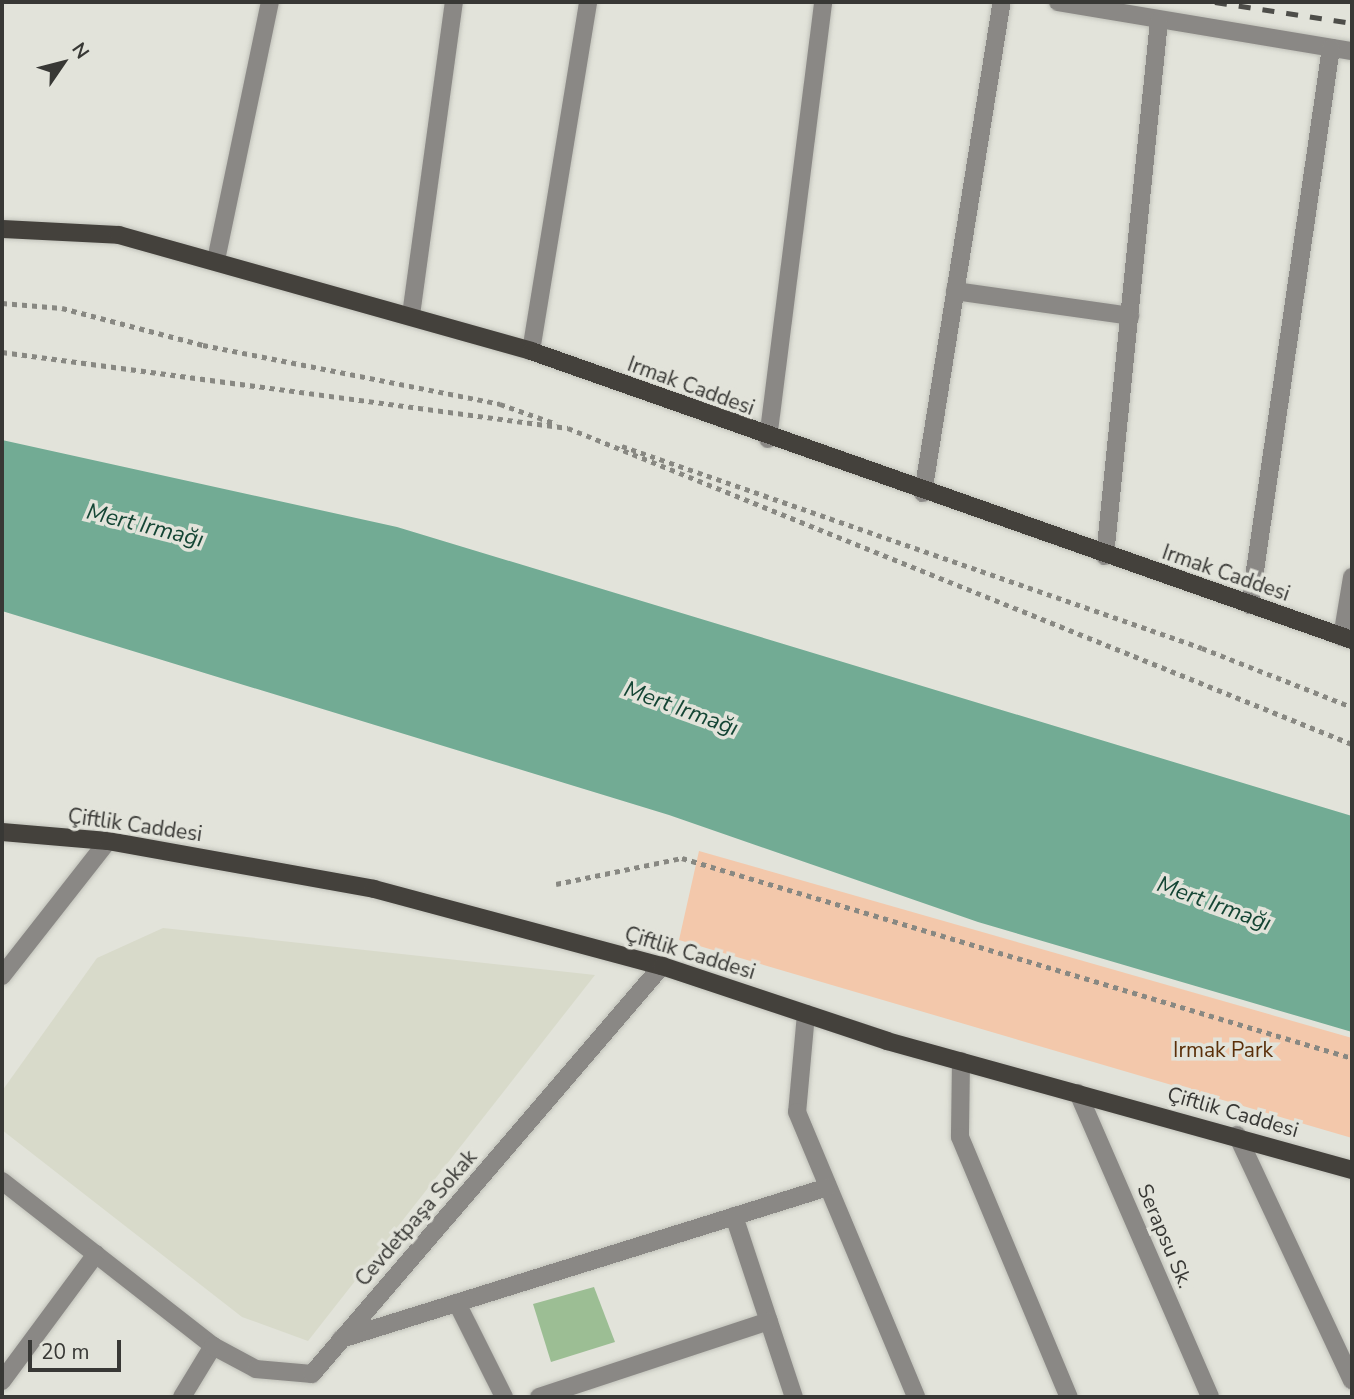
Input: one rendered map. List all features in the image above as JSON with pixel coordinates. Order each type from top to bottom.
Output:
[{"type":"main road","name":"Irmak Caddesi","points":[[2,229],[119,235],[216,260],[531,351],[768,439],[1347,638]]},
{"type":"main road","name":"Çiftlik Caddesi","points":[[2,832],[108,841],[374,889],[662,966],[806,1014],[961,1061],[1237,1135],[1352,1170]]},
{"type":"street","points":[[216,260],[270,2]]},
{"type":"street","points":[[411,315],[454,2]]},
{"type":"street","points":[[531,351],[588,2]]},
{"type":"street","points":[[768,439],[823,2]]},
{"type":"street","points":[[923,493],[1002,2]]},
{"type":"street","points":[[1058,2],[1159,21],[1352,51]]},
{"type":"street","points":[[1105,556],[1159,21]]},
{"type":"street","points":[[1250,605],[1331,48]]},
{"type":"street","points":[[955,290],[1130,316]]},
{"type":"street","points":[[1347,638],[1352,577]]},
{"type":"street","points":[[2,976],[108,841]]},
{"type":"street","name":"Cevdetpaşa Sokak","points":[[214,1346],[256,1369],[312,1374],[662,966]]},
{"type":"street","points":[[806,1014],[797,1112],[916,1397]]},
{"type":"street","points":[[961,1061],[960,1137],[1069,1397]]},
{"type":"street","name":"Serapsu Sk.","points":[[1078,1093],[1210,1397]]},
{"type":"street","points":[[1237,1135],[1352,1380]]},
{"type":"street","points":[[2,1181],[214,1346],[182,1397]]},
{"type":"street","points":[[341,1339],[828,1187]]},
{"type":"street","points":[[734,1216],[794,1397]]},
{"type":"street","points":[[2,1381],[96,1254]]},
{"type":"street","points":[[457,1303],[504,1397]]},
{"type":"street","points":[[539,1397],[769,1321]]},
{"type":"path","points":[[2,303],[62,308],[202,345],[500,404],[1189,643],[1352,707]]},
{"type":"path","points":[[2,352],[568,428],[1352,744]]},
{"type":"path","points":[[556,884],[682,858],[1352,1058]]},
{"type":"shaded area","points":[[163,928],[595,975],[308,1341],[242,1317],[2,1130],[2,1091],[97,958]]},
{"type":"green space","name":"Irmak Park","points":[[699,851],[1352,1038],[1352,1138],[679,940]]},
{"type":"water","name":"Mert Irmağı","points":[[2,440],[397,527],[1352,816],[1352,1032],[978,922],[669,815],[2,611]]},
{"type":"building","points":[[594,1287],[615,1342],[551,1362],[533,1304]]},
{"type":"railway","points":[[1215,2],[1352,23]]}]
